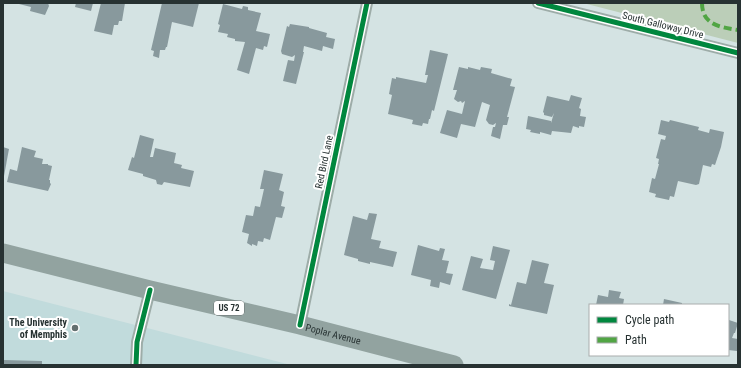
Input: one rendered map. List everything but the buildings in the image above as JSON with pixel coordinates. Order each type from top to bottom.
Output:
[{"type":"main road","name":"Poplar Avenue","points":[[3,253],[150,290],[300,325],[454,365]]},
{"type":"street","name":"Red Bird Lane","points":[[300,325],[367,3]]},
{"type":"street","name":"South Galloway Drive","points":[[538,3],[738,53]]},
{"type":"street","points":[[136,365],[138,342],[150,290]]},
{"type":"shaded area","name":"The University of Memphis","points":[[3,291],[291,365],[3,365]]},
{"type":"green space","points":[[583,3],[738,3],[738,43]]},
{"type":"marked path","points":[[702,3],[705,16],[713,24],[738,30]]},
{"type":"cycle path","points":[[300,325],[367,3]]},
{"type":"cycle path","points":[[538,3],[738,53]]},
{"type":"cycle path","points":[[136,365],[137,342],[150,290]]},
{"type":"place","name":"The University of Memphis","points":[[75,328]]}]
